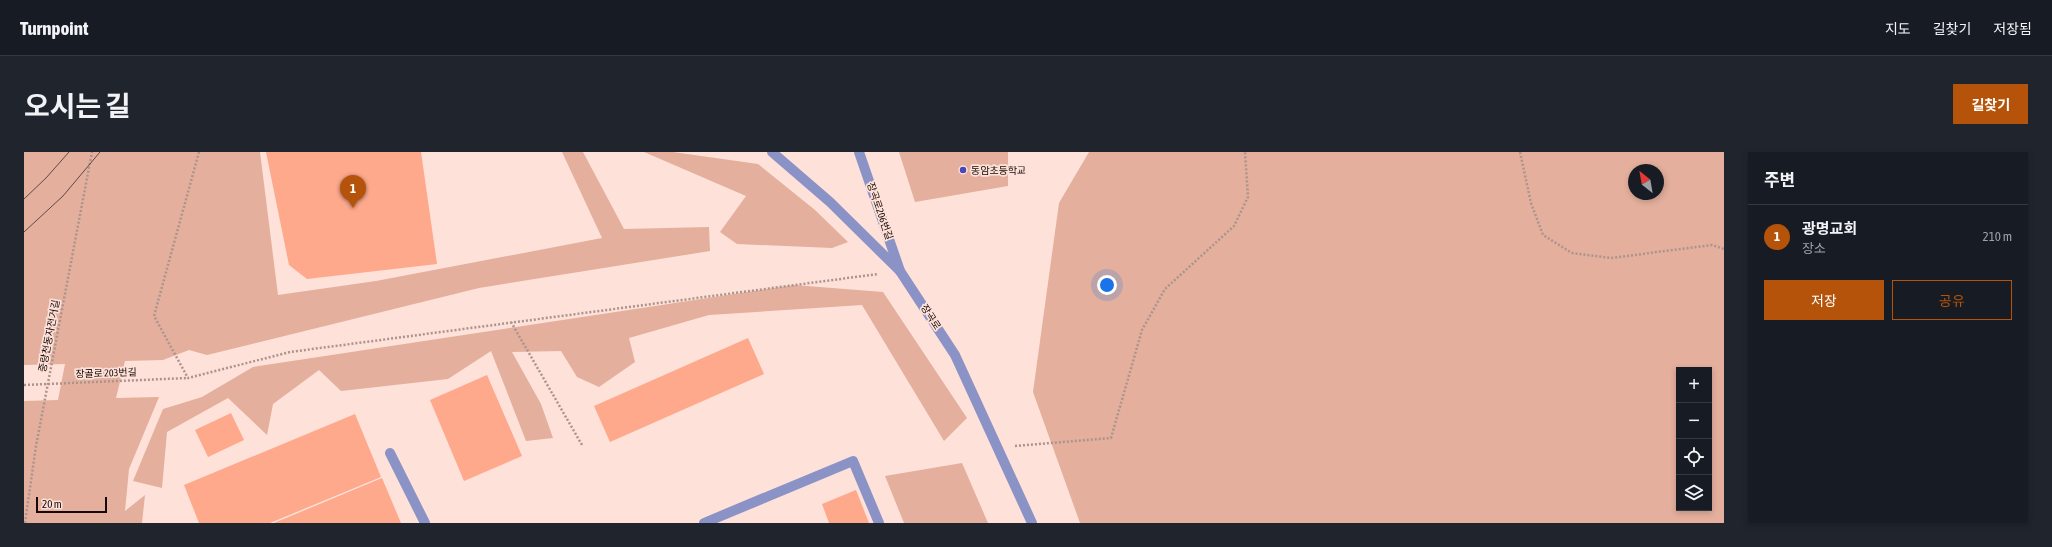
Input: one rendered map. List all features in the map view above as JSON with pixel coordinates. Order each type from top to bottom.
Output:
[{"type":"street","name":"장곡로","points":[[772,152],[830,202],[900,271],[955,355],[1032,523]]},
{"type":"street","name":"장곡로206번길","points":[[859,152],[900,271]]},
{"type":"street","points":[[390,453],[425,523]]},
{"type":"street","points":[[704,523],[853,461],[879,523]]},
{"type":"path","name":"중랑천동자전거길","points":[[25,523],[36,446],[92,152]]},
{"type":"path","points":[[188,378],[154,316],[199,152]]},
{"type":"path","points":[[998,448],[1111,438],[1142,330],[1165,289],[1234,226],[1248,197],[1245,152]]},
{"type":"path","points":[[1520,152],[1531,203],[1543,235],[1572,253],[1611,258],[1712,245],[1724,249]]},
{"type":"path","name":"장골로 203번길","points":[[24,385],[188,378],[290,352],[900,271]]},
{"type":"path","points":[[511,322],[582,445]]},
{"type":"shaded area","points":[[24,152],[260,152],[278,295],[376,281],[602,238],[562,152],[583,152],[624,229],[709,227],[710,251],[479,288],[207,355],[189,350],[163,360],[125,361],[116,398],[159,397],[129,469],[125,511],[145,495],[142,523],[24,523],[24,401],[58,400],[65,364],[24,365]]},
{"type":"shaded area","points":[[644,152],[673,152],[758,164],[815,210],[848,242],[832,248],[737,244],[720,232],[746,196]]},
{"type":"shaded area","points":[[899,152],[1008,152],[1008,186],[915,202]]},
{"type":"shaded area","points":[[1089,152],[1724,152],[1724,523],[1080,523],[1033,392],[1059,203]]},
{"type":"shaded area","points":[[794,285],[883,292],[967,418],[944,441],[862,305],[709,315],[629,338],[635,362],[599,387],[577,377],[561,351],[512,352],[541,404],[553,438],[526,441],[491,351],[448,379],[341,391],[319,370],[273,404],[267,435],[228,398],[167,432],[162,488],[133,481],[163,409],[202,397],[253,367]]},
{"type":"shaded area","points":[[962,463],[988,523],[904,523],[885,476]]},
{"type":"building","points":[[266,152],[421,152],[437,264],[307,279],[289,265]]},
{"type":"building","points":[[748,338],[764,374],[610,442],[594,406]]},
{"type":"building","points":[[487,375],[522,456],[464,481],[430,400]]},
{"type":"building","points":[[231,413],[244,440],[208,457],[195,430]]},
{"type":"building","points":[[355,414],[381,477],[270,523],[199,523],[184,485]]},
{"type":"building","points":[[382,478],[401,523],[274,523]]},
{"type":"building","points":[[856,490],[869,523],[829,523],[822,504]]},
{"type":"tram line","points":[[24,199],[46,178],[69,152]]},
{"type":"tram line","points":[[24,232],[63,196],[100,152]]},
{"type":"place","name":"동암초등학교","points":[[963,170]]},
{"type":"place","name":"광명교회","points":[[353,208]]}]
